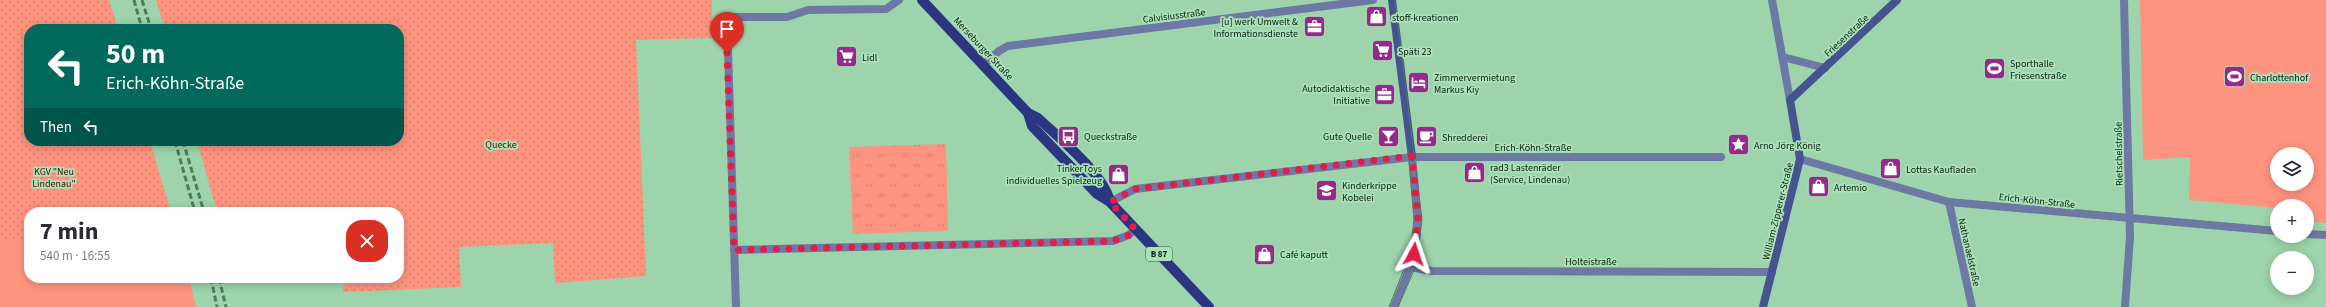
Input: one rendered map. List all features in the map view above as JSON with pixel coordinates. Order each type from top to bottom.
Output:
[{"type":"main road","name":"Merseburger Straße","points":[[922,0],[1028,113],[1038,118],[1086,165],[1105,189],[1110,202],[1209,307]]},
{"type":"street","points":[[736,307],[727,17],[787,17],[808,10],[886,9],[899,0]]},
{"type":"street","name":"Calvisiusstraße","points":[[983,65],[999,51],[1008,46],[1373,0]]},
{"type":"street","points":[[1392,0],[1412,156],[1418,220],[1411,267],[1394,307]]},
{"type":"street","name":"William-Zipperer-Straße","points":[[1763,307],[1786,208],[1800,159],[1772,0]]},
{"type":"street","name":"Friesenstraße","points":[[1790,100],[1897,0]]},
{"type":"street","name":"Rietschelstraße","points":[[2124,0],[2130,219],[2125,307]]},
{"type":"street","name":"Friesenstraße","points":[[1783,56],[1825,68]]},
{"type":"street","name":"Erich-Köhn-Straße","points":[[1110,202],[1135,189],[1412,156],[1722,158]]},
{"type":"street","name":"Erich-Köhn-Straße","points":[[1800,159],[1949,202],[2270,230]]},
{"type":"street","name":"Nathanaelstraße","points":[[1949,202],[1972,307]]},
{"type":"street","points":[[734,250],[1113,241],[1129,235],[1135,229]]},
{"type":"street","points":[[2314,234],[2326,235]]},
{"type":"street","name":"Holteistraße","points":[[1411,267],[1431,271],[1772,272]]},
{"type":"green space","name":"KGV \"Neu Lindenau\"","points":[[0,0],[109,0],[116,24],[24,24],[24,146],[151,146],[170,207],[24,207],[24,239],[0,240]]},
{"type":"green space","name":"Quecke","points":[[156,0],[712,0],[712,38],[636,40],[646,276],[555,283],[553,243],[459,247],[461,287],[343,292],[343,283],[404,283],[404,207],[216,207],[198,146],[404,146],[404,24],[163,24]]},
{"type":"green space","name":"Charlottenhof","points":[[2140,0],[2326,0],[2326,223],[2314,222],[2314,199],[2270,199],[2270,207],[2189,200],[2190,157],[2143,160]]},
{"type":"green space","points":[[946,144],[948,231],[853,234],[849,147]]},
{"type":"green space","points":[[24,239],[24,283],[190,283],[196,307],[0,307],[0,240]]},
{"type":"tram line","points":[[1395,0],[1422,220],[1415,268],[1398,307]]},
{"type":"tram line","points":[[1389,307],[1410,254],[1414,219],[1408,149]]},
{"type":"railway","points":[[134,0],[141,24]]},
{"type":"railway","points":[[142,0],[149,24]]},
{"type":"railway","points":[[176,146],[194,207]]},
{"type":"railway","points":[[184,146],[203,207]]},
{"type":"railway","points":[[212,283],[217,307]]},
{"type":"railway","points":[[220,283],[226,307]]},
{"type":"place","name":"stoff-kreationen","points":[[1377,17]]},
{"type":"place","name":"[u] werk Umwelt & Informationsdienste","points":[[1314,27]]},
{"type":"place","name":"Späti 23","points":[[1382,51]]},
{"type":"place","name":"Lidl","points":[[847,57]]},
{"type":"place","name":"Sporthalle Friesenstraße","points":[[1994,69]]},
{"type":"place","name":"Charlottenhof","points":[[2234,77]]},
{"type":"place","name":"Zimmervermietung Markus Kiy","points":[[1419,83]]},
{"type":"place","name":"Autodidaktische Initiative","points":[[1385,94]]},
{"type":"place","name":"Queckstraße","points":[[1068,136]]},
{"type":"place","name":"Gute Quelle","points":[[1388,136]]},
{"type":"place","name":"Shredderei","points":[[1426,137]]},
{"type":"place","name":"Arno Jörg König","points":[[1739,145]]},
{"type":"place","name":"Lottas Kaufladen","points":[[1890,169]]},
{"type":"place","name":"rad3 Lastenräder (Service, Lindenau)","points":[[1474,173]]},
{"type":"place","name":"TinkerToys individuelles Spielzeug","points":[[1118,174]]},
{"type":"place","name":"Artemio","points":[[1818,187]]},
{"type":"place","name":"Kinderkrippe Kobelei","points":[[1326,191]]},
{"type":"place","name":"Café kaputt","points":[[1264,254]]},
{"type":"route","points":[[727,53],[734,250],[1113,241],[1129,235],[1135,229],[1110,202],[1135,189],[1412,156],[1418,220],[1414,254]]}]
